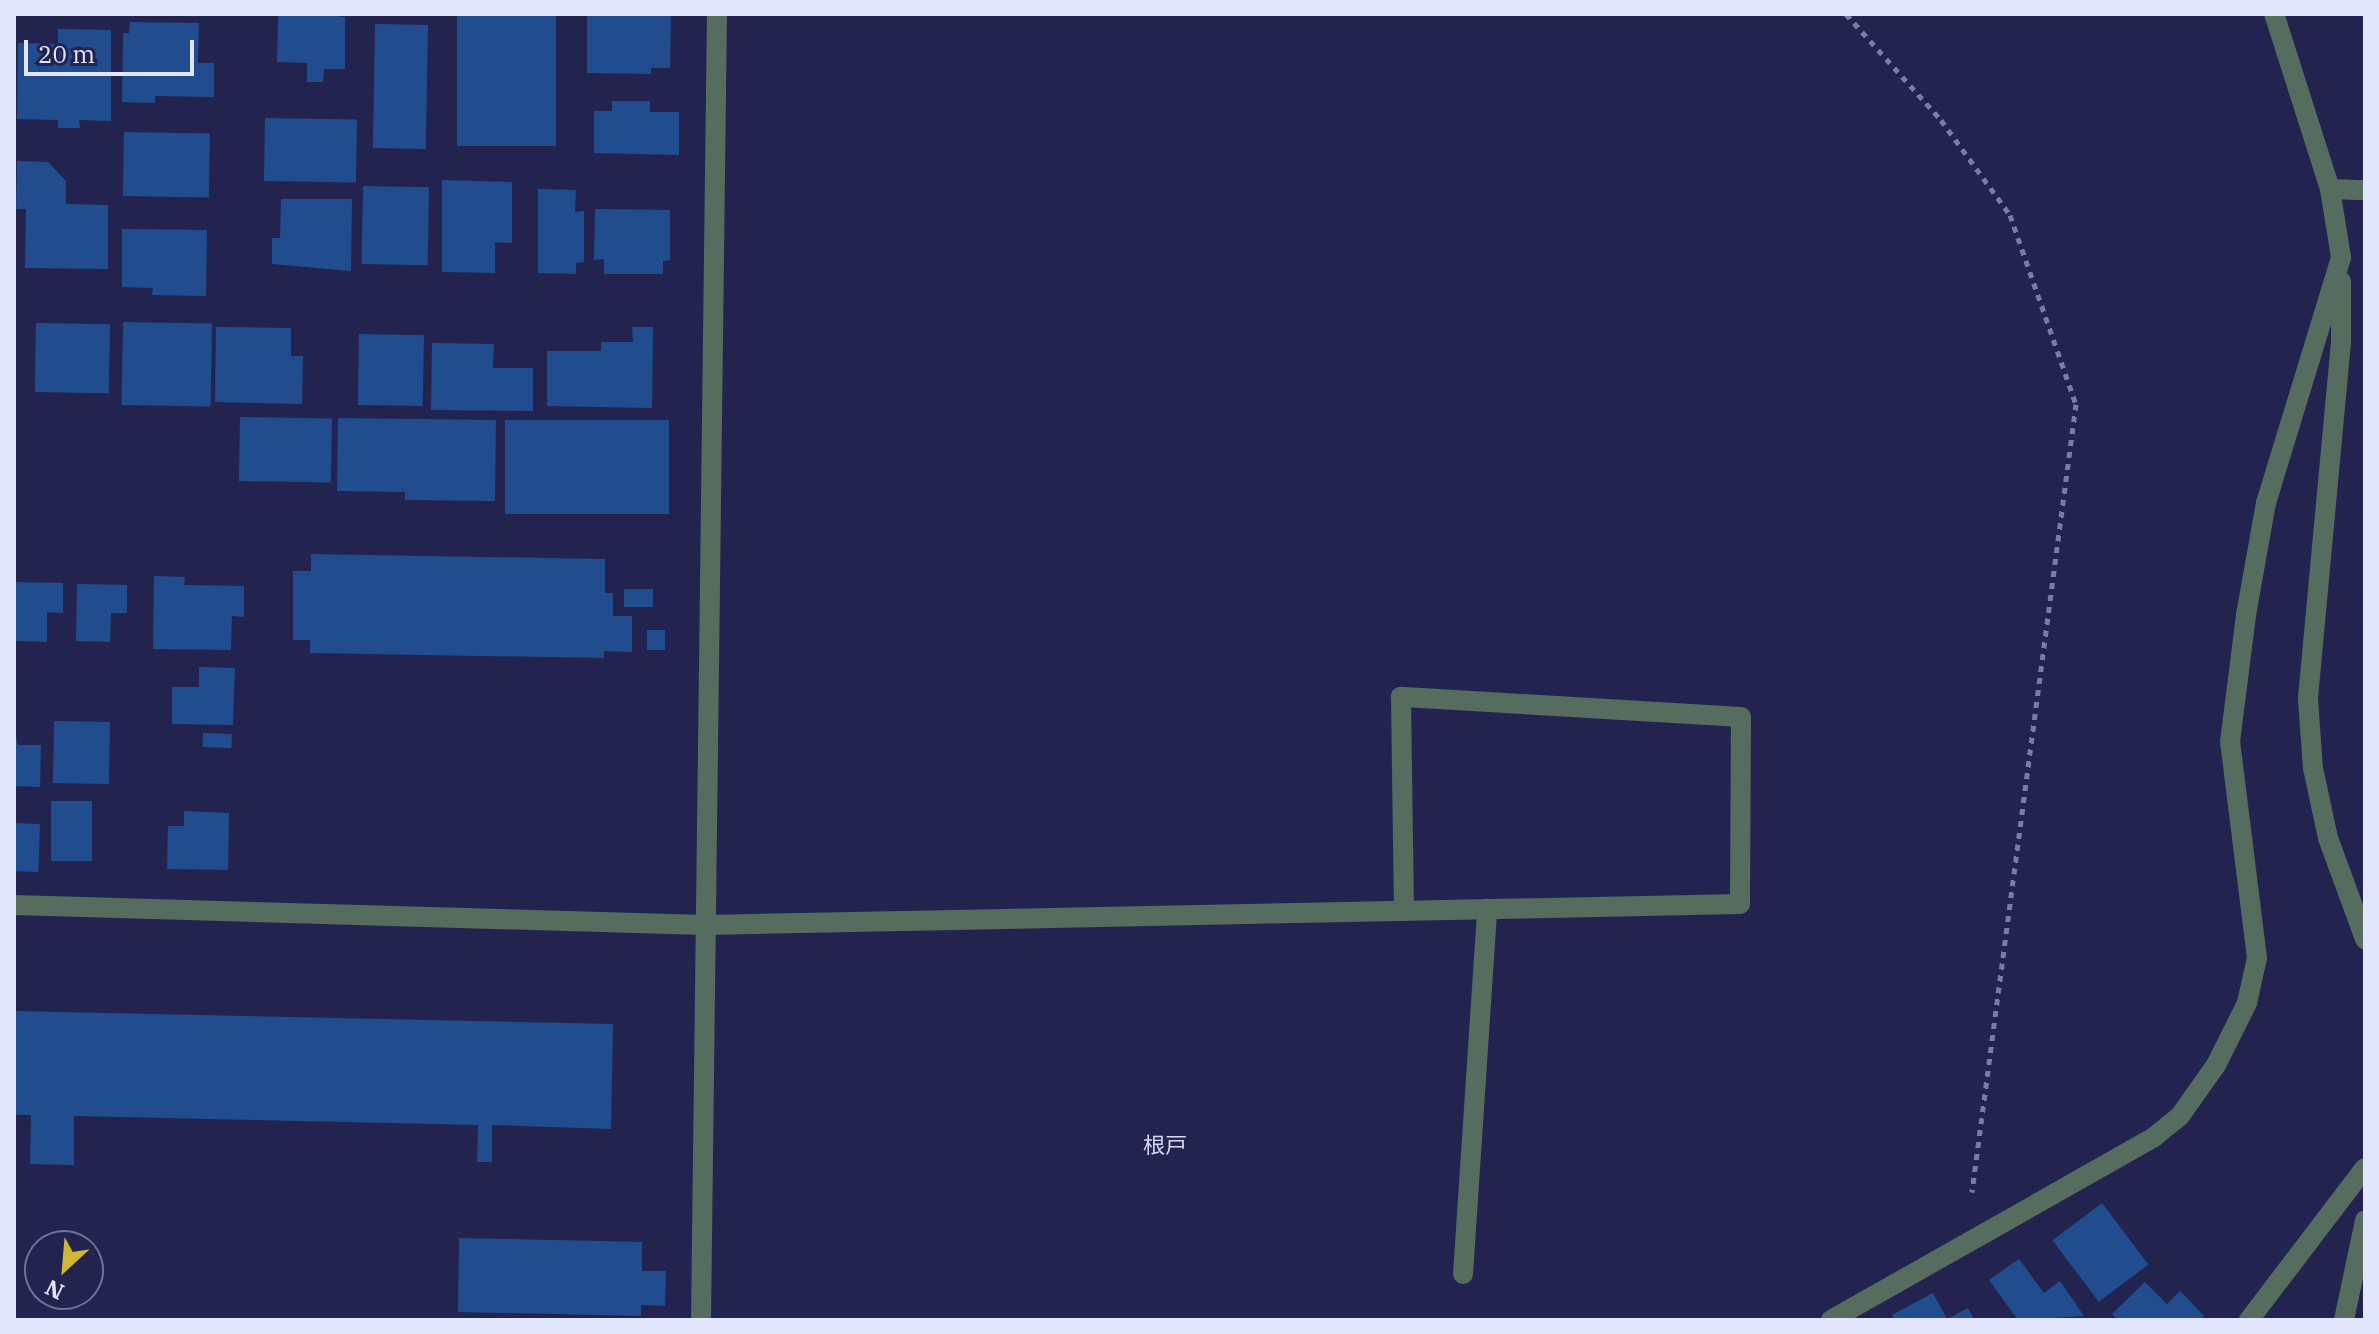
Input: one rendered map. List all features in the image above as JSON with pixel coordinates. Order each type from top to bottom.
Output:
[{"type":"street","points":[[701,1320],[717,14]]},
{"type":"street","points":[[2274,14],[2330,189],[2341,257],[2341,342],[2308,699],[2313,768],[2328,838],[2365,939]]},
{"type":"street","points":[[2330,189],[2365,190]]},
{"type":"street","points":[[1831,1320],[2154,1137],[2180,1116],[2216,1065],[2247,1003],[2257,958],[2230,742],[2266,503],[2341,257]]},
{"type":"street","points":[[14,905],[705,925],[1404,911],[1740,904],[1741,717],[1401,697],[1404,911]]},
{"type":"street","points":[[1463,1274],[1487,909]]},
{"type":"street","points":[[2249,1320],[2365,1168]]},
{"type":"street","points":[[2344,1320],[2365,1220]]},
{"type":"path","points":[[1846,14],[1941,120],[2010,215],[2076,404],[1974,1158],[1970,1240]]},
{"type":"building","points":[[316,14],[345,17],[345,69],[324,69],[323,82],[307,82],[307,63],[277,62],[278,16]]},
{"type":"building","points":[[457,14],[556,14],[556,146],[457,146]]},
{"type":"building","points":[[587,14],[671,14],[670,68],[651,68],[651,74],[587,73]]},
{"type":"building","points":[[130,22],[199,23],[198,63],[214,63],[214,97],[155,96],[155,103],[122,102],[123,33],[129,33]]},
{"type":"building","points":[[375,24],[428,25],[426,149],[373,148]]},
{"type":"building","points":[[58,29],[111,30],[111,121],[79,120],[80,128],[58,128],[58,120],[17,119],[18,43],[58,44]]},
{"type":"building","points":[[612,101],[650,101],[650,112],[679,112],[679,155],[594,153],[594,111],[612,111]]},
{"type":"building","points":[[265,118],[357,120],[356,183],[264,181]]},
{"type":"building","points":[[124,132],[210,134],[209,197],[123,196]]},
{"type":"building","points":[[17,161],[48,162],[66,181],[66,204],[108,205],[108,269],[25,268],[26,209],[16,209]]},
{"type":"building","points":[[442,180],[512,182],[512,243],[495,242],[495,273],[442,272]]},
{"type":"building","points":[[363,186],[429,187],[428,265],[362,264]]},
{"type":"building","points":[[538,189],[576,190],[575,212],[584,211],[584,262],[576,263],[576,274],[538,273]]},
{"type":"building","points":[[281,199],[352,199],[351,271],[272,264],[272,238],[280,238]]},
{"type":"building","points":[[595,209],[670,210],[670,260],[663,261],[663,274],[604,274],[604,259],[594,260]]},
{"type":"building","points":[[122,229],[207,230],[206,296],[152,295],[153,288],[122,287]]},
{"type":"building","points":[[123,322],[212,324],[211,407],[122,405]]},
{"type":"building","points":[[36,323],[110,324],[109,393],[35,392]]},
{"type":"building","points":[[216,327],[291,328],[291,356],[303,356],[302,404],[215,402]]},
{"type":"building","points":[[632,327],[653,327],[652,408],[547,406],[547,351],[601,351],[601,342],[633,342]]},
{"type":"building","points":[[359,334],[424,335],[423,406],[358,405]]},
{"type":"building","points":[[432,343],[494,344],[493,368],[533,368],[533,411],[431,410]]},
{"type":"building","points":[[240,417],[332,419],[331,483],[239,481]]},
{"type":"building","points":[[338,418],[496,420],[495,501],[405,500],[405,492],[337,491]]},
{"type":"building","points":[[505,420],[669,420],[669,514],[505,514]]},
{"type":"building","points":[[311,554],[605,559],[605,593],[613,593],[613,616],[632,616],[632,652],[604,651],[604,658],[310,653],[310,640],[293,640],[293,571],[311,571]]},
{"type":"building","points":[[154,576],[185,577],[184,585],[244,586],[244,617],[232,616],[231,650],[153,649]]},
{"type":"building","points":[[14,582],[63,583],[63,613],[47,612],[47,642],[14,641]]},
{"type":"building","points":[[77,584],[127,585],[127,613],[111,613],[110,642],[76,641]]},
{"type":"building","points":[[624,589],[653,589],[653,607],[624,607]]},
{"type":"building","points":[[647,630],[665,630],[665,650],[647,650]]},
{"type":"building","points":[[199,667],[235,668],[233,725],[172,724],[172,687],[199,687]]},
{"type":"building","points":[[54,721],[110,722],[109,784],[53,783]]},
{"type":"building","points":[[14,728],[18,745],[41,745],[40,787],[14,786]]},
{"type":"building","points":[[203,733],[232,734],[231,748],[203,747]]},
{"type":"building","points":[[51,801],[92,801],[92,861],[51,861]]},
{"type":"building","points":[[184,811],[229,813],[228,870],[167,869],[168,826],[184,826]]},
{"type":"building","points":[[14,823],[40,824],[38,872],[14,871]]},
{"type":"building","points":[[14,1011],[613,1024],[611,1129],[492,1125],[492,1162],[477,1162],[478,1125],[74,1116],[74,1165],[30,1164],[31,1115],[14,1115]]},
{"type":"building","points":[[2102,1203],[2148,1264],[2099,1302],[2052,1240]]},
{"type":"building","points":[[459,1238],[642,1242],[642,1271],[666,1271],[665,1306],[641,1305],[641,1316],[458,1312]]},
{"type":"building","points":[[2019,1259],[2044,1293],[2060,1281],[2084,1316],[2018,1320],[1989,1280]]},
{"type":"building","points":[[2145,1282],[2167,1304],[2180,1291],[2204,1316],[2200,1320],[2118,1320],[2112,1314]]},
{"type":"building","points":[[1933,1293],[1947,1319],[1968,1308],[1974,1320],[1894,1320],[1892,1315]]},
{"type":"district","name":"根戸","points":[[1165,1145]]}]
